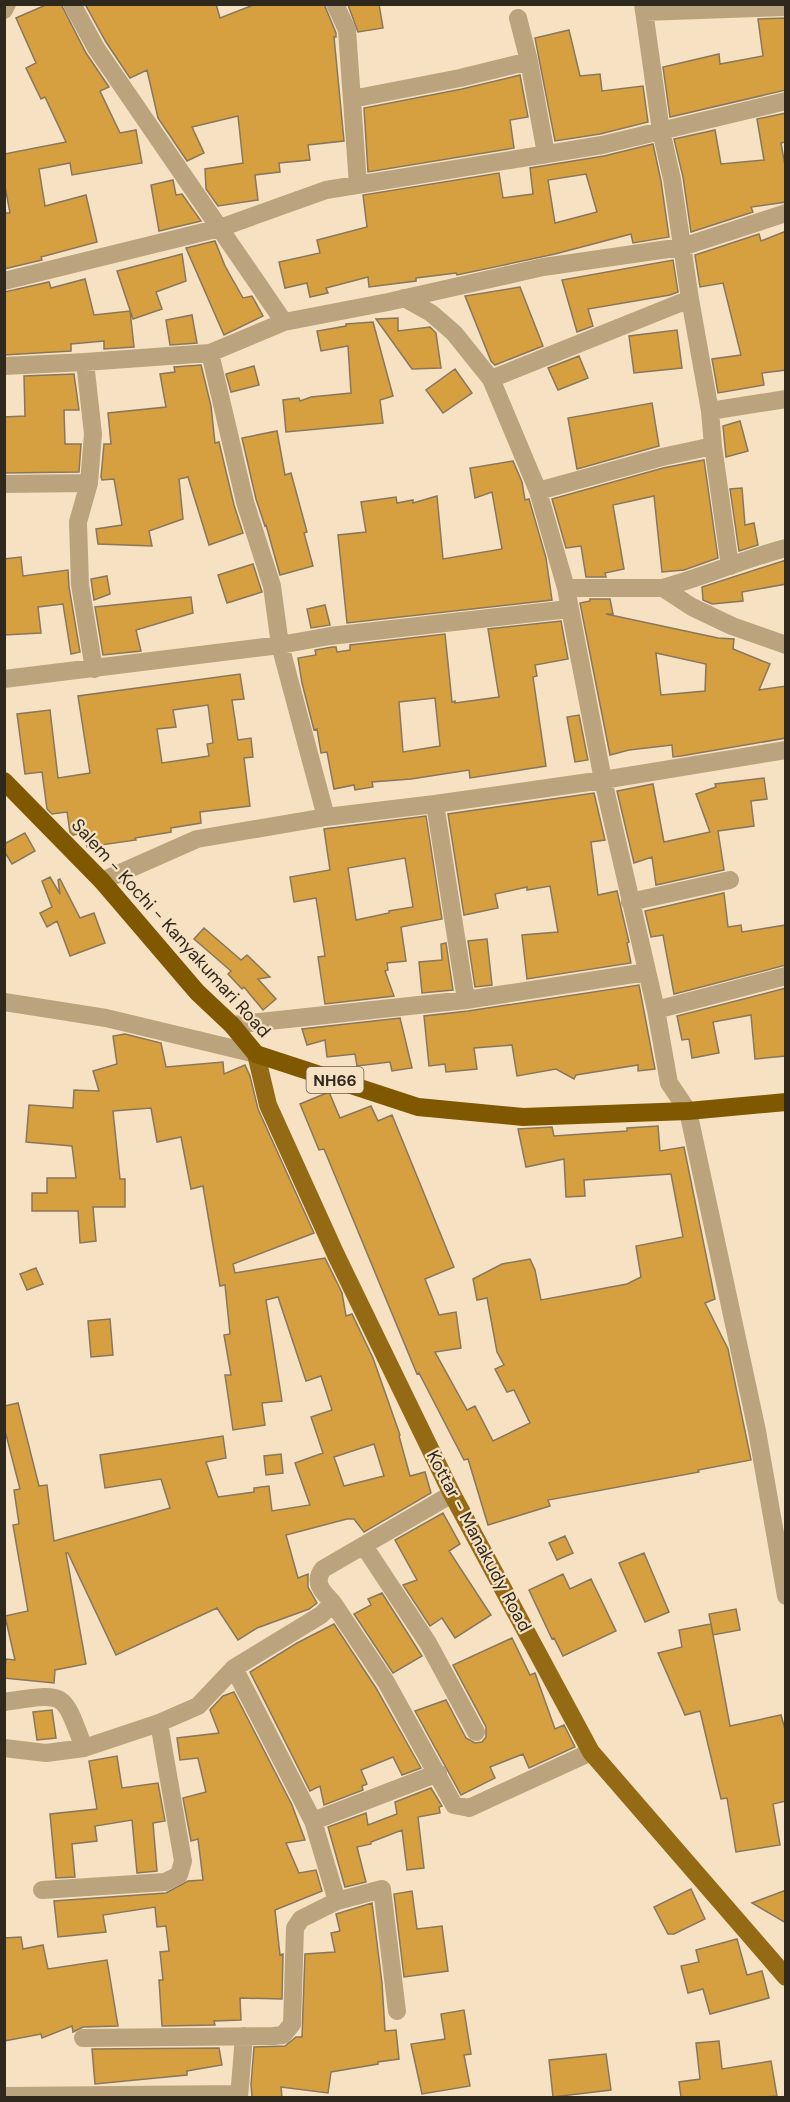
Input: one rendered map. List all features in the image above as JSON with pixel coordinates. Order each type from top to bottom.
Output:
[{"type":"highway","name":"Salem - Kochi - Kanyakumari Road","points":[[4,781],[102,881],[197,992],[232,1025],[256,1054],[417,1107],[523,1117],[688,1111],[786,1101]]},
{"type":"main road","name":"Kottar - Manakudy Road","points":[[256,1054],[268,1105],[336,1255],[452,1494],[591,1752],[786,1977]]},
{"type":"street","points":[[4,10],[8,4]]},
{"type":"street","points":[[72,4],[96,48],[284,322]]},
{"type":"street","points":[[335,4],[347,30],[358,185]]},
{"type":"street","points":[[730,566],[710,411],[672,179],[661,130],[643,8],[786,8]]},
{"type":"street","points":[[518,18],[530,61],[546,154]]},
{"type":"street","points":[[352,99],[460,78],[530,61]]},
{"type":"street","points":[[4,281],[220,228],[326,190],[602,145],[786,101]]},
{"type":"street","points":[[4,366],[210,352],[284,322],[543,267],[682,247],[786,213]]},
{"type":"street","points":[[404,298],[431,313],[454,333],[491,379],[538,491],[566,588],[603,780],[656,1010],[669,1083],[688,1111],[757,1431],[786,1596]]},
{"type":"street","points":[[491,379],[690,299]]},
{"type":"street","points":[[210,352],[245,502],[272,586],[280,645],[326,817]]},
{"type":"street","points":[[85,362],[93,434],[89,483],[78,522],[78,533],[80,585],[94,669]]},
{"type":"street","points":[[710,411],[786,399]]},
{"type":"street","points":[[538,491],[662,457],[713,446]]},
{"type":"street","points":[[4,484],[89,483]]},
{"type":"street","points":[[566,588],[663,588],[786,548]]},
{"type":"street","points":[[663,588],[692,607],[732,627],[786,645]]},
{"type":"street","points":[[4,679],[280,645],[330,636],[569,609]]},
{"type":"street","points":[[102,881],[197,839],[326,817],[603,780],[786,750]]},
{"type":"street","points":[[435,804],[466,1000]]},
{"type":"street","points":[[630,902],[730,880]]},
{"type":"street","points":[[232,1025],[466,1000],[647,972]]},
{"type":"street","points":[[656,1010],[786,976]]},
{"type":"street","points":[[4,1002],[106,1018],[256,1054]]},
{"type":"street","points":[[452,1494],[323,1569],[318,1583],[320,1588],[333,1603],[386,1682],[454,1805],[469,1808],[591,1752]]},
{"type":"street","points":[[364,1546],[428,1643],[476,1732]]},
{"type":"street","points":[[4,1748],[46,1753],[84,1748],[159,1723],[198,1706],[234,1668],[321,1615],[333,1603]]},
{"type":"street","points":[[234,1668],[313,1821],[337,1901]]},
{"type":"street","points":[[4,1702],[45,1696],[56,1697],[68,1707],[84,1748]]},
{"type":"street","points":[[42,1890],[165,1882],[179,1875],[183,1861],[159,1723]]},
{"type":"street","points":[[313,1821],[438,1773]]},
{"type":"street","points":[[83,2038],[283,2035],[292,2024],[296,1928],[301,1919],[337,1901],[382,1889],[397,2012]]},
{"type":"street","points":[[4,2096],[239,2096],[244,2036]]},
{"type":"building","points":[[48,4],[61,4],[86,53],[109,87],[100,91],[120,133],[136,130],[142,163],[72,175],[70,163],[39,169],[45,206],[86,195],[97,242],[41,257],[42,260],[4,269],[4,213],[10,213],[4,181],[4,154],[66,142],[45,97],[41,99],[26,68],[36,63],[16,18]]},
{"type":"building","points":[[85,4],[216,4],[220,18],[256,4],[324,4],[336,33],[334,37],[344,141],[308,145],[310,160],[279,163],[280,172],[255,175],[258,200],[218,206],[206,189],[205,169],[243,163],[238,116],[192,127],[204,153],[187,161],[158,118],[147,70],[130,78],[106,42]]},
{"type":"building","points":[[379,4],[383,28],[358,32],[348,5]]},
{"type":"building","points":[[786,18],[786,90],[670,117],[663,67],[719,54],[720,64],[763,56],[758,19]]},
{"type":"building","points":[[569,30],[580,76],[600,74],[602,91],[643,86],[648,122],[600,134],[555,141],[535,38]]},
{"type":"building","points":[[520,75],[528,117],[510,120],[514,148],[368,172],[364,108]]},
{"type":"building","points":[[786,113],[786,142],[781,143],[786,171],[786,202],[751,207],[753,212],[691,232],[683,177],[674,139],[715,130],[721,164],[764,160],[757,119]]},
{"type":"building","points":[[653,144],[669,237],[633,243],[631,234],[555,254],[457,275],[456,273],[416,278],[416,281],[369,287],[368,277],[326,288],[328,293],[310,297],[307,283],[285,288],[279,262],[320,253],[317,240],[367,227],[363,195],[499,173],[503,198],[533,194],[530,168],[604,156]],"holes":[[[586,174],[597,212],[555,223],[548,180]]]},
{"type":"building","points":[[173,180],[176,195],[182,194],[201,221],[159,231],[151,185]]},
{"type":"building","points":[[786,231],[786,370],[762,373],[764,385],[718,393],[712,359],[741,355],[723,283],[700,287],[695,255],[759,234],[761,241]]},
{"type":"building","points":[[215,241],[225,266],[243,298],[252,296],[263,316],[224,335],[186,248]]},
{"type":"building","points":[[182,254],[186,281],[156,292],[162,309],[133,319],[117,271]]},
{"type":"building","points":[[673,260],[678,292],[588,309],[593,326],[577,332],[562,280]]},
{"type":"building","points":[[85,279],[94,315],[130,311],[134,347],[104,349],[104,341],[71,344],[71,351],[4,355],[4,292],[49,282],[51,288]]},
{"type":"building","points":[[520,287],[543,346],[495,365],[491,361],[465,296]]},
{"type":"building","points":[[192,315],[197,343],[170,345],[166,320]]},
{"type":"building","points":[[398,318],[398,331],[430,327],[436,333],[441,368],[412,369],[376,319]]},
{"type":"building","points":[[373,322],[393,396],[380,400],[383,423],[286,432],[283,400],[299,398],[300,401],[311,397],[351,393],[348,346],[321,351],[317,331],[346,326],[346,324]]},
{"type":"building","points":[[677,330],[682,368],[634,373],[629,336]]},
{"type":"building","points":[[579,356],[588,378],[558,390],[548,368]]},
{"type":"building","points":[[201,365],[211,406],[215,443],[219,442],[243,533],[209,545],[188,477],[179,479],[183,519],[149,531],[152,546],[98,544],[96,529],[122,525],[114,479],[102,480],[101,477],[104,444],[111,444],[108,413],[166,407],[160,374],[175,372],[174,367]]},
{"type":"building","points":[[254,366],[259,385],[231,392],[226,374]]},
{"type":"building","points":[[455,369],[472,393],[443,413],[426,390]]},
{"type":"building","points":[[74,374],[79,410],[64,410],[65,444],[81,444],[79,472],[4,473],[4,417],[25,416],[24,376]]},
{"type":"building","points":[[652,403],[659,446],[577,469],[568,418]]},
{"type":"building","points":[[740,421],[748,451],[726,457],[723,426]]},
{"type":"building","points":[[277,431],[285,475],[291,473],[307,532],[304,533],[313,566],[280,575],[256,499],[242,438]]},
{"type":"building","points":[[704,460],[718,558],[684,570],[662,572],[654,496],[613,505],[624,569],[605,573],[606,577],[586,577],[581,546],[566,548],[552,499],[663,468]]},
{"type":"building","points":[[513,461],[522,482],[525,500],[529,499],[546,558],[552,600],[347,623],[338,535],[366,532],[361,502],[396,497],[397,503],[413,500],[413,503],[437,496],[443,559],[502,549],[492,492],[475,498],[470,468]]},
{"type":"building","points":[[742,488],[745,525],[754,523],[758,545],[739,551],[730,489]]},
{"type":"building","points":[[21,557],[23,576],[68,570],[80,652],[71,654],[63,604],[38,607],[41,633],[4,635],[4,559]]},
{"type":"building","points":[[786,560],[786,584],[742,592],[743,601],[712,604],[703,600],[702,587]]},
{"type":"building","points":[[253,564],[262,592],[227,603],[218,575]]},
{"type":"building","points":[[107,576],[110,594],[94,600],[91,579]]},
{"type":"building","points":[[191,597],[193,613],[136,630],[141,651],[103,655],[95,607]]},
{"type":"building","points":[[590,599],[610,599],[613,614],[606,614],[718,638],[734,639],[733,649],[770,664],[759,690],[786,686],[786,738],[673,757],[672,745],[629,750],[610,755],[580,603],[590,601]],"holes":[[[656,653],[706,664],[705,691],[661,695]]]},
{"type":"building","points":[[325,605],[330,625],[311,628],[307,609]]},
{"type":"building","points":[[561,621],[568,659],[535,665],[537,676],[533,677],[546,766],[470,778],[469,770],[411,779],[372,782],[373,787],[355,790],[354,785],[334,789],[327,752],[321,753],[317,729],[314,730],[298,658],[316,655],[315,650],[332,647],[336,647],[337,652],[350,650],[350,645],[445,634],[452,702],[499,697],[488,629]],"holes":[[[435,698],[440,746],[403,752],[399,702]]]},
{"type":"building","points":[[240,674],[244,699],[232,700],[238,740],[251,738],[253,757],[244,758],[250,806],[200,812],[201,823],[171,828],[171,832],[135,838],[136,840],[87,847],[85,833],[73,835],[70,832],[67,812],[52,814],[47,809],[42,772],[25,774],[17,714],[50,710],[58,778],[90,773],[78,696]],"holes":[[[208,705],[213,743],[207,744],[209,756],[162,763],[157,729],[176,727],[173,710]]]},
{"type":"building","points":[[579,715],[588,760],[575,762],[567,717]]},
{"type":"building","points":[[764,778],[767,799],[751,801],[754,826],[718,831],[724,870],[656,885],[652,857],[634,863],[617,791],[653,784],[664,842],[710,832],[696,794],[716,787],[715,784]]},
{"type":"building","points":[[594,793],[605,840],[591,842],[598,895],[617,891],[629,942],[627,943],[631,963],[527,979],[522,935],[558,932],[550,886],[527,890],[527,887],[495,894],[498,908],[464,915],[448,814]]},
{"type":"building","points":[[426,816],[442,919],[401,927],[406,961],[387,963],[388,970],[385,971],[394,996],[325,1004],[318,957],[325,956],[316,898],[294,902],[290,877],[330,870],[324,829]],"holes":[[[405,858],[413,907],[356,920],[348,868]]]},
{"type":"building","points":[[25,833],[35,851],[12,864],[4,851],[4,844]]},
{"type":"building","points":[[50,877],[60,894],[58,880],[60,879],[80,918],[94,913],[105,943],[70,956],[57,921],[47,927],[40,913],[52,907],[42,881]]},
{"type":"building","points":[[724,893],[728,927],[741,925],[742,932],[786,925],[786,965],[674,994],[663,935],[651,937],[645,911]]},
{"type":"building","points":[[204,928],[241,960],[247,955],[270,977],[258,979],[276,999],[263,1010],[244,987],[242,989],[228,974],[231,971],[194,939]]},
{"type":"building","points":[[487,939],[492,985],[475,987],[468,941]]},
{"type":"building","points":[[446,943],[453,990],[422,993],[419,962],[442,960],[441,944]]},
{"type":"building","points":[[639,985],[655,1069],[638,1071],[638,1065],[576,1075],[574,1079],[556,1069],[517,1076],[512,1045],[474,1048],[477,1069],[446,1072],[445,1064],[429,1066],[424,1016]]},
{"type":"building","points":[[786,988],[786,1056],[755,1059],[751,1015],[713,1022],[719,1053],[692,1058],[689,1039],[682,1040],[677,1016]]},
{"type":"building","points":[[400,1018],[412,1068],[392,1071],[390,1062],[357,1066],[355,1054],[327,1057],[325,1040],[307,1045],[302,1029]]},
{"type":"building","points":[[125,1034],[161,1043],[166,1067],[223,1062],[224,1074],[245,1065],[258,1109],[314,1233],[233,1264],[235,1273],[325,1258],[342,1293],[346,1316],[352,1314],[373,1358],[400,1435],[410,1476],[425,1472],[431,1493],[364,1532],[354,1519],[347,1519],[286,1535],[298,1578],[308,1574],[308,1587],[317,1603],[309,1609],[257,1628],[238,1640],[217,1608],[116,1655],[66,1553],[86,1664],[55,1670],[54,1683],[4,1678],[6,1659],[15,1660],[5,1616],[28,1611],[13,1525],[19,1524],[14,1490],[20,1489],[4,1427],[4,1406],[18,1403],[39,1486],[47,1485],[54,1541],[170,1508],[161,1479],[105,1488],[100,1455],[223,1436],[226,1458],[206,1462],[218,1497],[254,1492],[254,1488],[269,1486],[272,1511],[310,1505],[295,1463],[323,1453],[311,1417],[332,1410],[321,1376],[306,1381],[278,1297],[266,1300],[282,1401],[262,1403],[265,1425],[233,1430],[225,1375],[231,1375],[224,1335],[230,1334],[225,1285],[220,1286],[203,1186],[191,1189],[181,1137],[157,1142],[151,1108],[113,1111],[120,1179],[125,1179],[125,1207],[93,1207],[96,1241],[80,1243],[78,1211],[32,1211],[32,1193],[47,1193],[47,1178],[76,1178],[72,1146],[26,1142],[29,1105],[73,1108],[74,1090],[99,1091],[93,1071],[117,1064],[113,1036]],"holes":[[[374,1444],[384,1476],[344,1486],[334,1457]]]},
{"type":"building","points":[[329,1092],[340,1118],[371,1106],[378,1121],[392,1115],[454,1267],[425,1279],[439,1315],[456,1312],[461,1348],[435,1352],[467,1410],[475,1406],[493,1441],[530,1423],[514,1390],[507,1392],[495,1369],[504,1365],[497,1352],[487,1298],[477,1300],[473,1279],[502,1264],[530,1259],[535,1270],[541,1300],[627,1284],[641,1277],[636,1246],[683,1237],[671,1174],[584,1180],[585,1196],[566,1197],[564,1159],[526,1167],[518,1129],[552,1127],[554,1136],[627,1131],[627,1128],[658,1126],[660,1151],[684,1147],[715,1299],[705,1303],[728,1349],[751,1460],[548,1500],[550,1506],[488,1525],[468,1459],[464,1460],[419,1373],[417,1374],[324,1149],[319,1150],[300,1104]]},
{"type":"building","points":[[36,1268],[43,1284],[27,1290],[20,1274]]},
{"type":"building","points":[[110,1319],[113,1355],[91,1357],[88,1321]]},
{"type":"building","points":[[281,1454],[283,1473],[266,1475],[264,1456]]},
{"type":"building","points":[[443,1513],[460,1544],[449,1551],[491,1615],[455,1638],[442,1618],[430,1626],[403,1585],[417,1580],[395,1540]]},
{"type":"building","points":[[565,1536],[573,1553],[557,1560],[549,1543]]},
{"type":"building","points":[[644,1553],[669,1612],[645,1622],[619,1563]]},
{"type":"building","points":[[563,1574],[570,1589],[591,1579],[616,1631],[563,1656],[554,1638],[552,1639],[529,1590]]},
{"type":"building","points":[[382,1593],[422,1656],[393,1673],[354,1614],[371,1605],[368,1599]]},
{"type":"building","points":[[736,1609],[740,1630],[713,1635],[709,1614]]},
{"type":"building","points":[[334,1624],[376,1688],[421,1768],[402,1775],[393,1757],[361,1770],[367,1784],[362,1786],[363,1790],[324,1805],[320,1786],[310,1791],[250,1672],[297,1643]]},
{"type":"building","points":[[711,1624],[730,1726],[781,1715],[786,1733],[786,1801],[773,1804],[780,1845],[736,1852],[727,1798],[721,1799],[700,1711],[685,1715],[658,1653],[682,1647],[679,1630]]},
{"type":"building","points":[[512,1638],[530,1675],[535,1673],[555,1729],[564,1725],[575,1747],[529,1768],[523,1754],[490,1767],[495,1778],[461,1795],[415,1711],[446,1700],[466,1738],[475,1743],[482,1742],[486,1737],[486,1727],[453,1665]]},
{"type":"building","points":[[234,1692],[292,1805],[305,1840],[286,1843],[299,1873],[316,1870],[322,1891],[275,1910],[280,1955],[283,1954],[282,1999],[240,1998],[241,2020],[214,2021],[215,2025],[162,2026],[159,1980],[163,1980],[160,1952],[169,1951],[166,1926],[157,1927],[155,1907],[103,1915],[106,1932],[58,1937],[54,1901],[166,1893],[188,1881],[203,1880],[198,1839],[191,1841],[183,1798],[206,1792],[198,1758],[180,1760],[177,1738],[219,1733],[210,1710],[223,1696]]},
{"type":"building","points":[[52,1710],[56,1738],[37,1740],[33,1712]]},
{"type":"building","points":[[117,1756],[122,1788],[158,1783],[165,1821],[153,1823],[157,1871],[137,1873],[132,1820],[95,1826],[97,1841],[72,1844],[75,1877],[56,1878],[50,1814],[97,1809],[89,1761]]},
{"type":"building","points":[[431,1788],[442,1806],[439,1807],[440,1813],[418,1817],[424,1868],[407,1870],[402,1830],[371,1842],[371,1844],[357,1847],[366,1882],[345,1887],[328,1827],[366,1813],[368,1825],[397,1814],[395,1802]]},
{"type":"building","points":[[691,1889],[705,1919],[674,1934],[668,1934],[654,1907]]},
{"type":"building","points":[[786,1890],[786,1923],[752,1903]]},
{"type":"building","points":[[412,1891],[417,1929],[442,1926],[448,1971],[404,1977],[394,1894]]},
{"type":"building","points":[[372,1903],[382,1983],[385,2031],[396,2030],[399,2059],[331,2072],[328,2093],[281,2087],[282,2097],[252,2097],[254,2047],[285,2046],[296,2037],[302,2037],[305,1954],[335,1952],[331,1933],[340,1931],[336,1914]]},
{"type":"building","points":[[21,1937],[23,1949],[43,1945],[48,1969],[107,1960],[118,2026],[83,2027],[73,2032],[72,2026],[42,2038],[41,2034],[4,2041],[4,1938]]},
{"type":"building","points":[[737,1939],[747,1975],[762,1971],[769,1998],[710,2014],[703,1989],[688,1993],[681,1966],[699,1962],[696,1950]]},
{"type":"building","points":[[464,2010],[471,2054],[464,2055],[470,2086],[422,2094],[411,2044],[445,2039],[441,2014]]},
{"type":"building","points":[[719,2041],[722,2069],[771,2061],[777,2096],[681,2097],[679,2082],[700,2079],[696,2043]]},
{"type":"building","points":[[219,2048],[222,2065],[187,2071],[187,2075],[95,2084],[92,2049]]},
{"type":"building","points":[[606,2054],[611,2090],[553,2097],[549,2060]]}]
